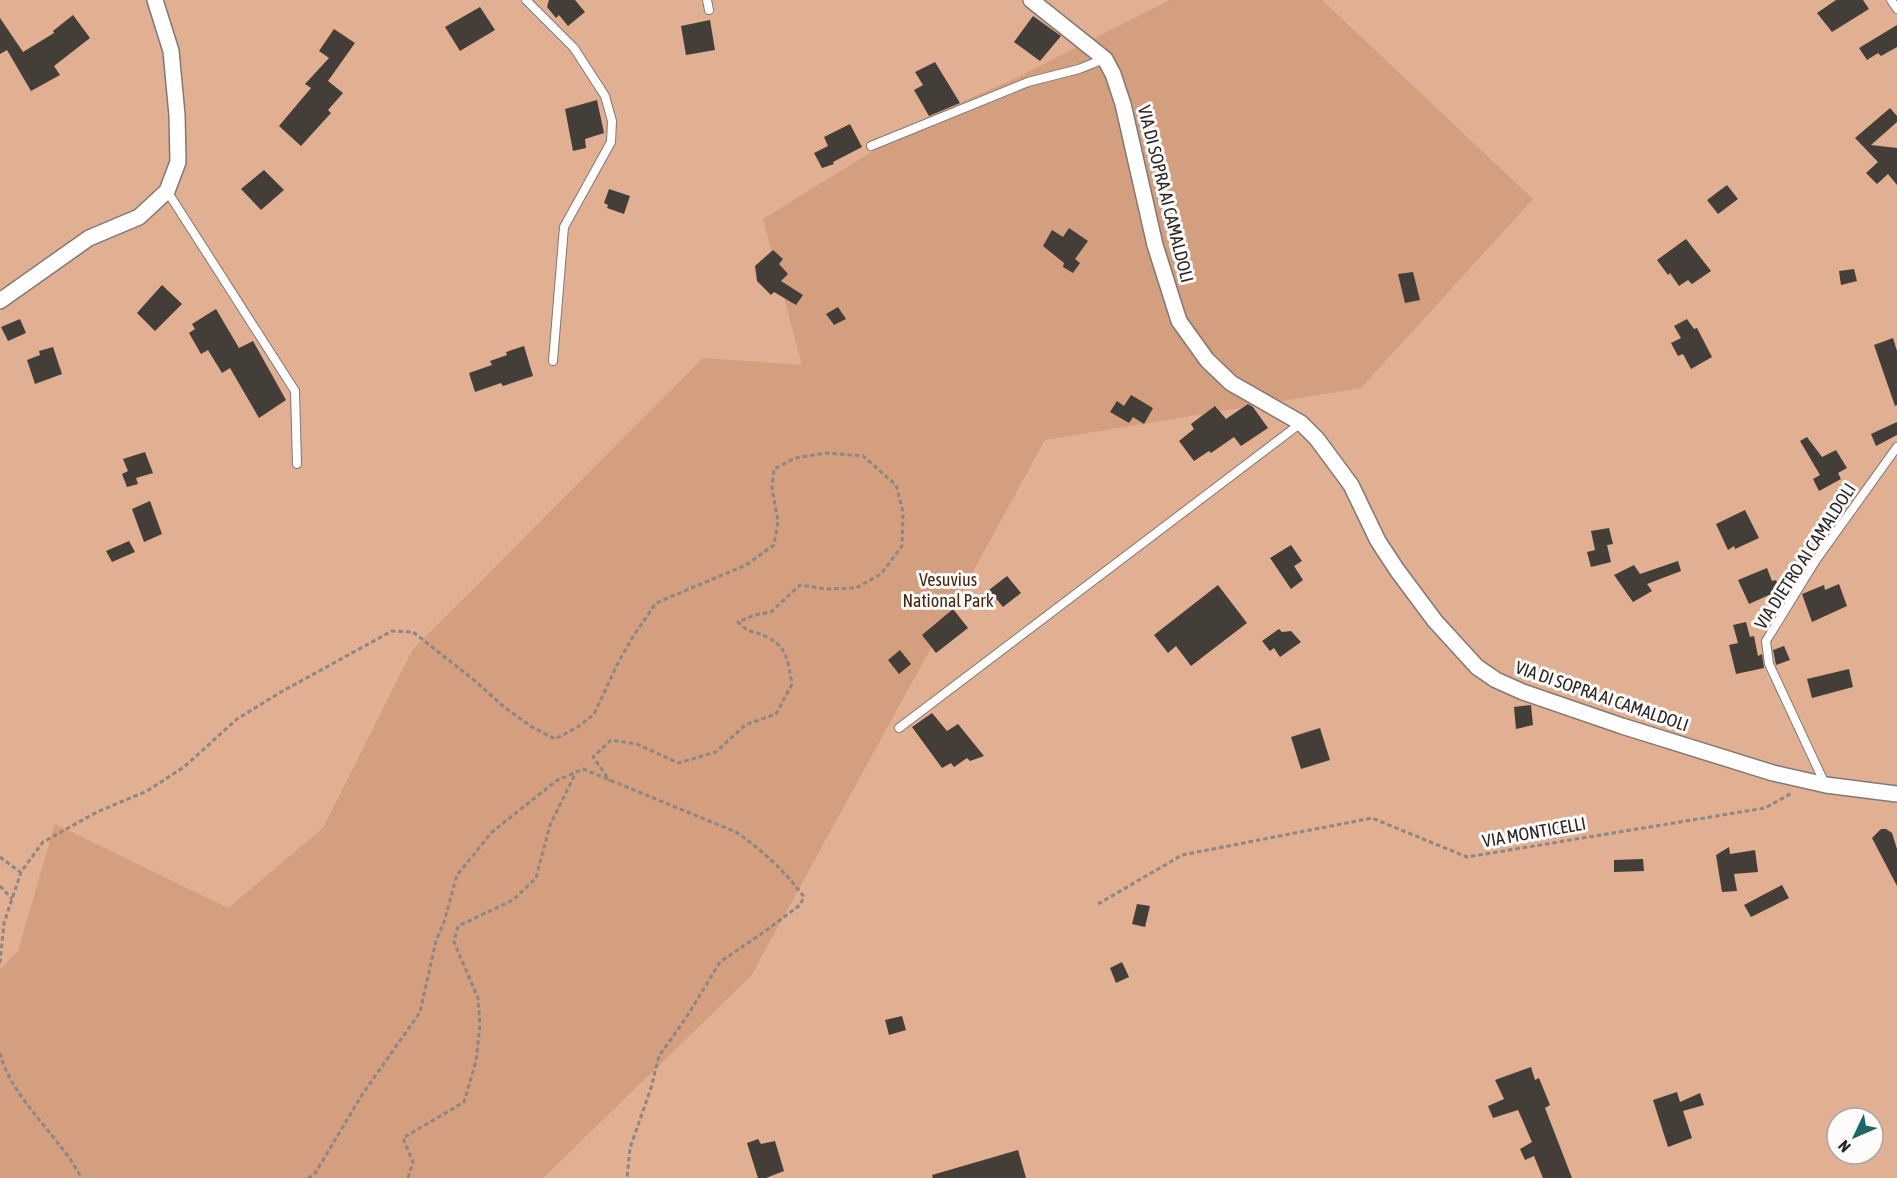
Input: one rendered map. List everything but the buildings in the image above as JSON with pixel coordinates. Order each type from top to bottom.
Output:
[{"type":"street","points":[[0,300],[89,238],[139,217],[167,190],[178,162],[177,115],[171,51],[155,0]]},
{"type":"street","points":[[1031,0],[1106,59]]},
{"type":"street","name":"VIA DI SOPRA AI CAMALDOLI","points":[[1106,59],[1123,104],[1155,245],[1179,321],[1207,360],[1231,383],[1301,423],[1317,439],[1351,485],[1378,541],[1416,597],[1477,667],[1496,680],[1622,726],[1773,773],[1818,784],[1897,794]]},
{"type":"lane","points":[[526,0],[574,48],[605,96],[612,121],[611,142],[564,227],[553,361]]},
{"type":"lane","points":[[707,0],[709,10]]},
{"type":"lane","points":[[1891,0],[1897,9]]},
{"type":"lane","points":[[871,146],[1028,82],[1079,69],[1106,59]]},
{"type":"lane","points":[[167,190],[295,391],[297,464]]},
{"type":"lane","points":[[898,728],[1301,423]]},
{"type":"lane","name":"VIA DIETRO AI CAMALDOLI","points":[[1818,784],[1769,664],[1766,641],[1816,560],[1897,447]]},
{"type":"path","points":[[0,963],[4,923],[21,872],[43,842],[97,812],[147,791],[184,767],[237,719],[281,692],[392,631],[412,632],[532,728],[555,739],[578,727],[594,714],[634,634],[656,603],[746,566],[774,545],[778,521],[772,488],[774,469],[795,458],[827,453],[863,456],[896,485],[903,512],[902,546],[881,574],[856,588],[826,589],[800,585],[771,612],[738,622],[747,631],[767,637],[786,652],[792,684],[776,714],[745,725],[717,752],[678,763],[637,744],[611,740],[593,757],[610,781]]},
{"type":"path","points":[[308,1178],[314,1174],[362,1095],[420,1012],[436,941],[444,922],[457,875],[492,832],[556,781],[583,769],[736,832],[755,845],[795,884],[804,897],[800,905],[720,962],[686,1018],[659,1056],[651,1088],[630,1148],[627,1178]]},
{"type":"path","points":[[408,1178],[413,1162],[403,1138],[464,1102],[476,1061],[480,1025],[477,998],[454,942],[458,926],[513,900],[536,878],[550,825],[576,772]]},
{"type":"path","name":"VIA MONTICELLI","points":[[1098,904],[1182,855],[1372,818],[1467,857],[1765,808],[1818,784]]},
{"type":"path","points":[[0,857],[21,872]]},
{"type":"path","points":[[0,886],[12,899]]},
{"type":"path","points":[[0,1053],[1,1063],[27,1104],[63,1148],[82,1178]]},
{"type":"green space","name":"Vesuvius National Park","points":[[0,0],[1897,0],[1897,1178],[0,1178]]},
{"type":"green space","points":[[1170,0],[1322,0],[1533,199],[1361,388],[1045,440],[751,976],[543,1178],[0,1178],[0,969],[18,951],[55,824],[228,908],[323,828],[413,649],[703,358],[802,365],[763,219],[928,117],[1016,78]]}]
